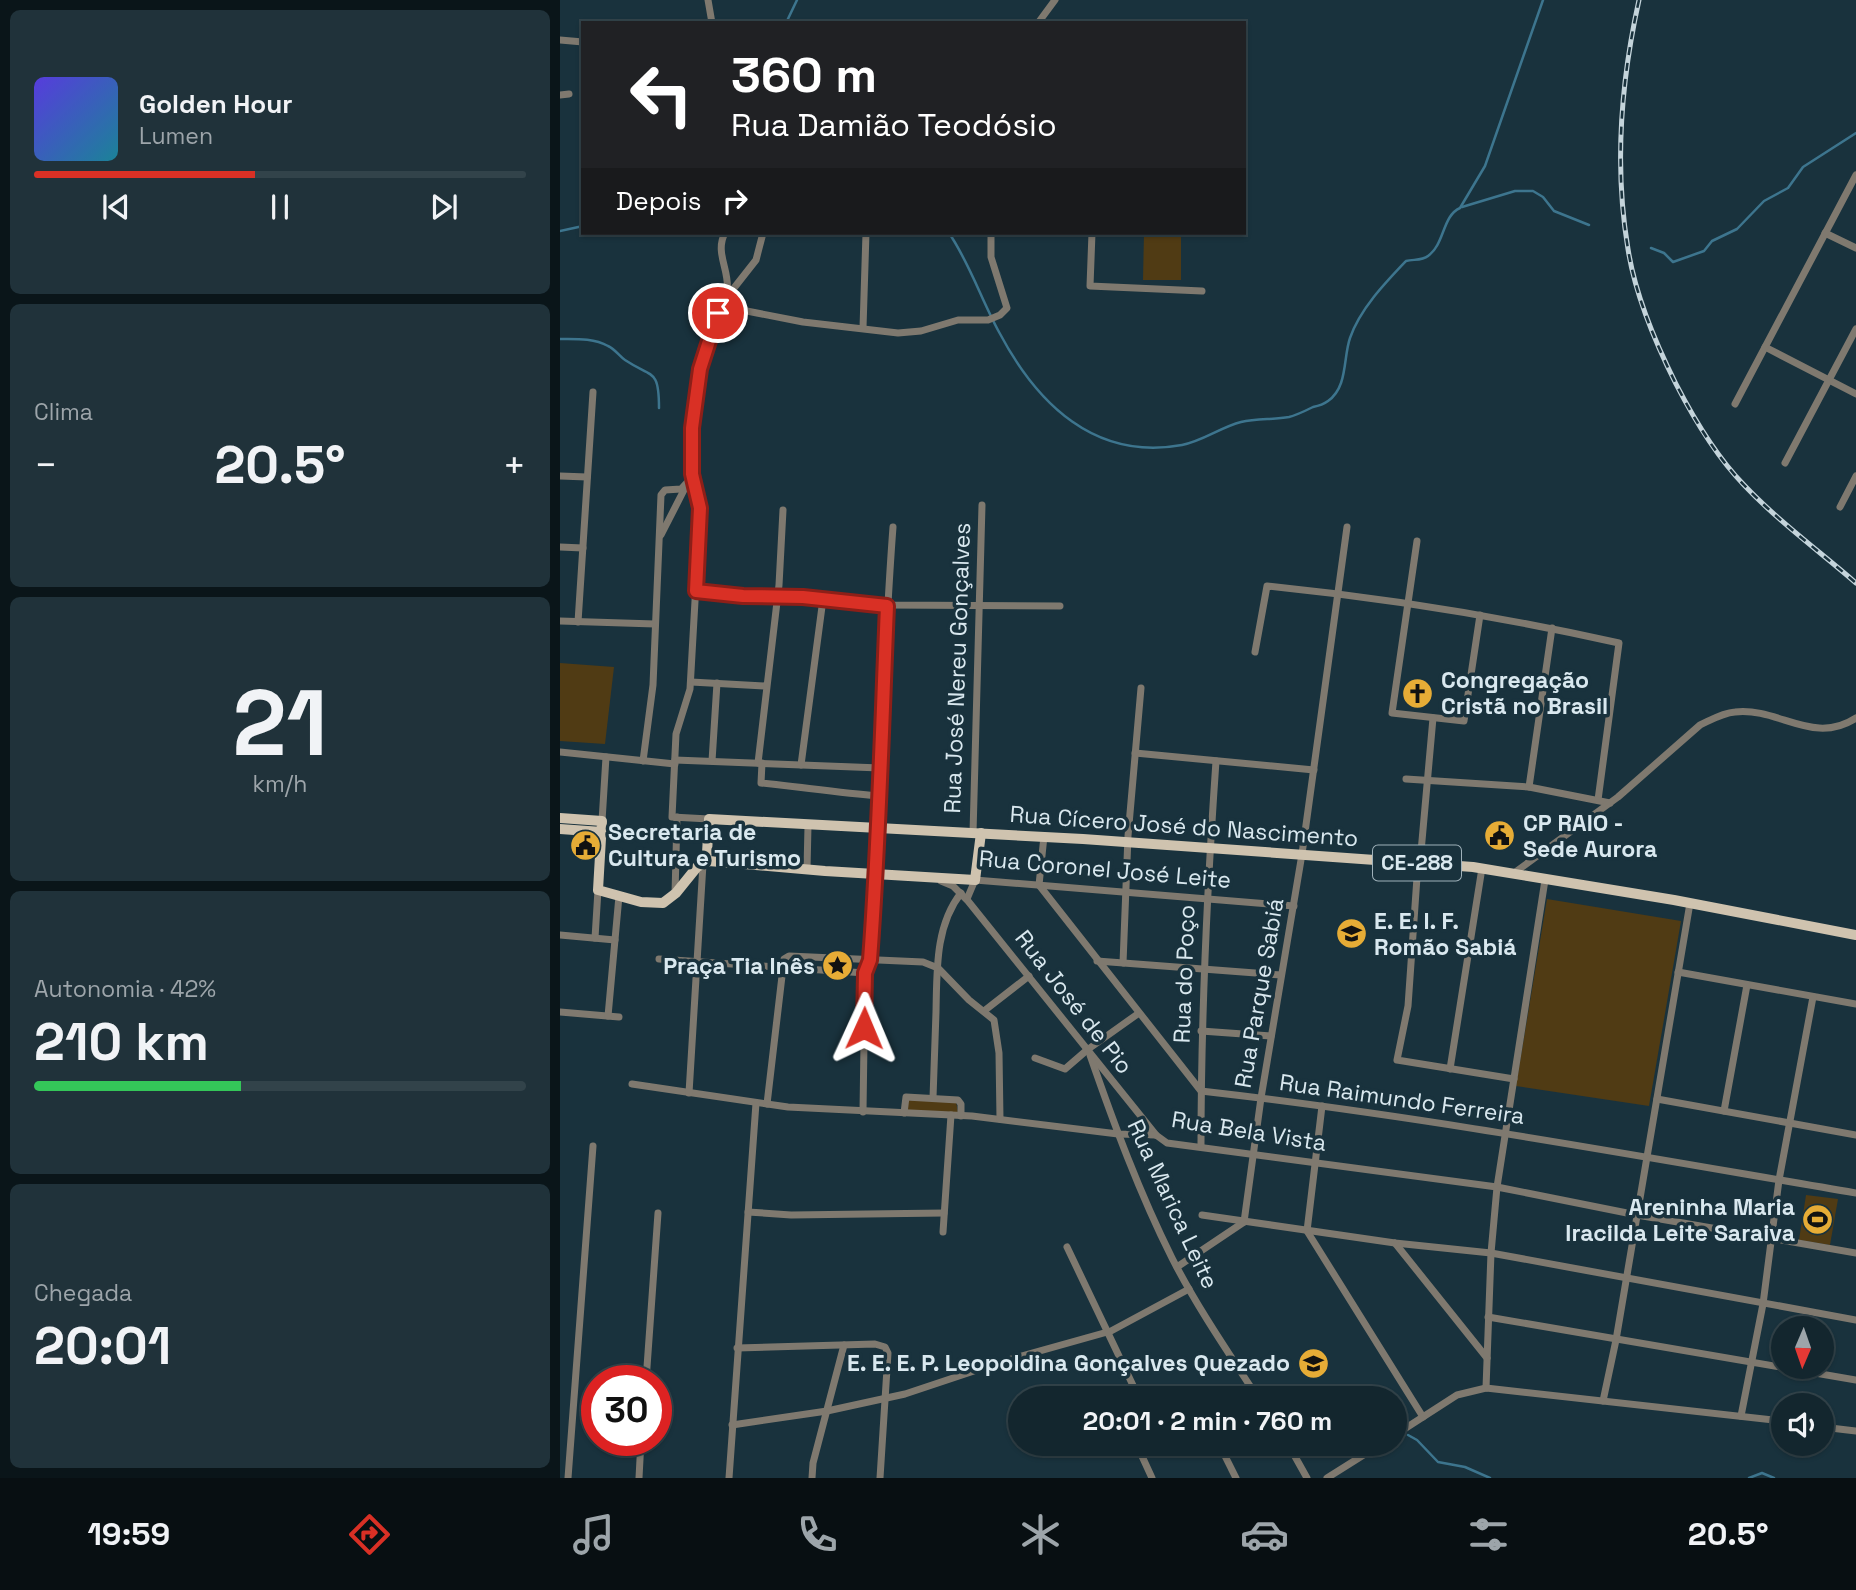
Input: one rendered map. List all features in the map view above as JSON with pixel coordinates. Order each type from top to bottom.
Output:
[{"type":"main road","points":[[560,818],[602,827]]},
{"type":"main road","name":"Rua Cícero José do Nascimento","points":[[709,820],[1044,836],[1482,869],[1690,903],[1856,935]]},
{"type":"main road","points":[[602,827],[598,890],[656,904],[667,902],[694,870],[704,863],[709,820]]},
{"type":"main road","points":[[560,829],[602,827]]},
{"type":"main road","name":"Rua José Nereu Gonçalves","points":[[975,880],[977,833]]},
{"type":"main road","name":"Rua Coronel José Leite","points":[[704,863],[714,861],[975,880]]},
{"type":"street","points":[[708,0],[712,21]]},
{"type":"street","points":[[1039,21],[1055,0]]},
{"type":"street","points":[[560,40],[581,42]]},
{"type":"street","points":[[560,95],[569,94]]},
{"type":"street","points":[[1735,404],[1856,175]]},
{"type":"street","points":[[1825,233],[1856,248]]},
{"type":"street","points":[[723,235],[720,246],[728,282],[726,298]]},
{"type":"street","points":[[674,894],[677,730],[691,682],[700,508],[691,477],[692,428],[698,379],[708,340],[721,306],[755,263],[762,235]]},
{"type":"street","points":[[863,328],[866,235]]},
{"type":"street","points":[[721,306],[803,322],[898,333],[933,328],[958,320],[988,320],[997,317],[1007,308],[991,257],[991,235]]},
{"type":"street","points":[[1092,235],[1090,286],[1202,291]]},
{"type":"street","points":[[1785,463],[1856,329]]},
{"type":"street","points":[[1765,347],[1856,394]]},
{"type":"street","points":[[578,622],[593,392]]},
{"type":"street","points":[[560,476],[587,477]]},
{"type":"street","points":[[1840,507],[1856,476]]},
{"type":"street","points":[[643,761],[653,685],[662,492],[679,490],[691,477]]},
{"type":"street","points":[[660,539],[691,477]]},
{"type":"street","name":"Rua José Nereu Gonçalves","points":[[977,833],[982,505]]},
{"type":"street","points":[[783,510],[783,548],[766,686],[761,782],[808,786],[825,792],[879,796]]},
{"type":"street","points":[[863,1112],[865,973],[870,960],[879,829],[887,606],[893,527]]},
{"type":"street","name":"Rua Parque Sabiá","points":[[1244,1222],[1261,1098],[1302,854],[1348,527]]},
{"type":"street","points":[[1417,541],[1392,713],[1464,721],[1480,615]]},
{"type":"street","points":[[560,547],[583,548]]},
{"type":"street","points":[[1255,652],[1267,586],[1408,603],[1552,628],[1619,643],[1598,800]]},
{"type":"street","points":[[696,591],[887,606],[1060,607]]},
{"type":"street","points":[[801,765],[823,599]]},
{"type":"street","points":[[560,621],[655,624]]},
{"type":"street","points":[[1529,787],[1552,628]]},
{"type":"street","points":[[691,682],[766,686]]},
{"type":"street","points":[[712,761],[717,683]]},
{"type":"street","points":[[1123,963],[1128,842],[1141,688]]},
{"type":"street","points":[[1513,874],[1610,803],[1700,725],[1724,714],[1744,711],[1769,715],[1807,728],[1832,727],[1856,718]]},
{"type":"street","points":[[1433,718],[1408,1006],[1397,1060],[1514,1079]]},
{"type":"street","points":[[560,752],[643,761],[880,768]]},
{"type":"street","points":[[1135,753],[1314,770]]},
{"type":"street","points":[[602,827],[606,757]]},
{"type":"street","name":"Rua do Poço","points":[[1201,1146],[1203,970],[1216,761]]},
{"type":"street","points":[[1406,779],[1529,787],[1610,803]]},
{"type":"street","name":"Rua Cícero José do Nascimento","points":[[675,817],[709,820]]},
{"type":"street","points":[[807,869],[808,826]]},
{"type":"street","points":[[1044,836],[1039,885],[1201,1091]]},
{"type":"street","points":[[689,1093],[704,863]]},
{"type":"street","points":[[1450,1069],[1482,869]]},
{"type":"street","name":"Rua Coronel José Leite","points":[[913,876],[948,883],[964,896]]},
{"type":"street","name":"Rua José Nereu Gonçalves","points":[[933,1098],[937,968],[946,918],[975,880]]},
{"type":"street","name":"Rua Coronel José Leite","points":[[975,880],[1294,906]]},
{"type":"street","points":[[1486,1388],[1490,1253],[1497,1187],[1545,880]]},
{"type":"street","points":[[594,937],[598,890]]},
{"type":"street","points":[[608,1016],[620,896]]},
{"type":"street","name":"Rua José de Pio","points":[[964,896],[1156,1135]]},
{"type":"street","points":[[1603,1401],[1616,1340],[1690,903]]},
{"type":"street","points":[[560,935],[615,940]]},
{"type":"street","points":[[767,1104],[783,960],[789,956],[923,962],[937,968],[994,1020],[997,1031],[1000,1119]]},
{"type":"street","points":[[659,959],[865,973]]},
{"type":"street","points":[[1097,961],[1281,975]]},
{"type":"street","points":[[1678,972],[1856,1004]]},
{"type":"street","points":[[984,1011],[1029,976]]},
{"type":"street","points":[[1724,1111],[1747,985]]},
{"type":"street","points":[[1741,1416],[1763,1304],[1779,1180],[1813,997]]},
{"type":"street","points":[[560,1012],[619,1017]]},
{"type":"street","points":[[1035,1058],[1065,1069],[1139,1013]]},
{"type":"street","points":[[1201,1031],[1271,1037]]},
{"type":"street","name":"Rua Marica Leite","points":[[1088,1053],[1144,1198],[1177,1267],[1250,1386]]},
{"type":"street","name":"Rua Bela Vista","points":[[632,1084],[756,1103],[863,1112],[951,1115],[1118,1134],[1156,1135],[1167,1143],[1497,1187],[1856,1253]]},
{"type":"street","name":"Rua Raimundo Ferreira","points":[[1201,1091],[1505,1133],[1856,1193]]},
{"type":"street","points":[[904,1113],[905,1098],[933,1098],[958,1100],[961,1104],[961,1116]]},
{"type":"street","points":[[1657,1099],[1856,1135]]},
{"type":"street","points":[[729,1478],[756,1103]]},
{"type":"street","points":[[1322,1107],[1307,1231],[1423,1417]]},
{"type":"street","points":[[943,1232],[951,1115]]},
{"type":"street","points":[[568,1478],[593,1146]]},
{"type":"street","points":[[748,1212],[790,1215],[944,1213]]},
{"type":"street","points":[[647,1365],[658,1213]]},
{"type":"street","points":[[1202,1214],[1395,1243],[1490,1253],[1856,1320]]},
{"type":"street","points":[[1177,1267],[1244,1222]]},
{"type":"street","points":[[1395,1243],[1487,1359]]},
{"type":"street","points":[[1067,1247],[1133,1386]]},
{"type":"street","points":[[732,1425],[828,1410],[905,1394],[1004,1361],[1111,1332],[1189,1289]]},
{"type":"street","points":[[1488,1317],[1856,1380]]},
{"type":"street","points":[[812,1478],[813,1463],[844,1345]]},
{"type":"street","points":[[737,1348],[883,1346],[888,1352],[880,1478]]},
{"type":"street","points":[[1407,1427],[1457,1395],[1486,1388],[1771,1420]]},
{"type":"street","points":[[1834,1428],[1856,1431]]},
{"type":"street","points":[[639,1478],[641,1456]]},
{"type":"street","points":[[1141,1456],[1152,1478]]},
{"type":"street","points":[[1225,1456],[1236,1478]]},
{"type":"street","points":[[1295,1456],[1307,1478]]},
{"type":"street","points":[[1327,1478],[1362,1456]]},
{"type":"shaded area","points":[[1144,235],[1181,235],[1181,280],[1143,280]]},
{"type":"shaded area","points":[[560,663],[614,667],[605,744],[560,741]]},
{"type":"shaded area","points":[[1547,899],[1681,921],[1649,1106],[1516,1086]]},
{"type":"shaded area","points":[[907,1100],[956,1102],[958,1112],[907,1112]]},
{"type":"shaded area","name":"Areninha Maria Iracilda Leite Saraiva","points":[[1806,1195],[1838,1199],[1830,1245],[1799,1240]]},
{"type":"waterway","points":[[787,21],[797,0]]},
{"type":"waterway","points":[[950,235],[999,332],[1031,382],[1051,404],[1096,435],[1122,444],[1151,448],[1182,445],[1241,422],[1298,414],[1325,403],[1334,395],[1342,380],[1354,327],[1367,307],[1406,261],[1423,259],[1434,251],[1450,217],[1460,208],[1485,166],[1543,0]]},
{"type":"waterway","points":[[1651,248],[1664,253],[1673,262],[1704,251],[1712,241],[1737,229],[1764,201],[1788,188],[1803,167],[1856,133]]},
{"type":"waterway","points":[[1462,207],[1515,191],[1533,191],[1543,197],[1554,211],[1589,225]]},
{"type":"waterway","points":[[560,231],[581,226]]},
{"type":"waterway","points":[[560,339],[603,343],[648,373],[657,386],[659,408]]},
{"type":"waterway","points":[[1408,1435],[1417,1440],[1438,1462],[1465,1467],[1490,1478]]},
{"type":"waterway","points":[[1749,1478],[1762,1473],[1774,1478]]},
{"type":"railway","points":[[1639,0],[1624,92],[1621,186],[1631,266],[1647,318],[1683,397],[1724,462],[1771,511],[1856,583]]},
{"type":"place","name":"Congregação Cristã no Brasil","points":[[1418,693]]},
{"type":"place","name":"CP RAIO - Sede Aurora","points":[[1500,836]]},
{"type":"place","name":"Secretaria de Cultura e Turismo","points":[[585,845]]},
{"type":"place","name":"E. E. I. F. Romão Sabiá","points":[[1351,934]]},
{"type":"place","name":"Praça Tia Inês","points":[[838,966]]},
{"type":"place","name":"Areninha Maria Iracilda Leite Saraiva","points":[[1818,1220]]},
{"type":"place","name":"E. E. E. P. Leopoldina Gonçalves Quezado","points":[[1313,1363]]},
{"type":"route","points":[[718,313],[700,369],[692,428],[692,474],[700,508],[696,591],[743,596],[819,598],[887,606],[879,835],[870,960],[865,973],[864,1028]]}]
